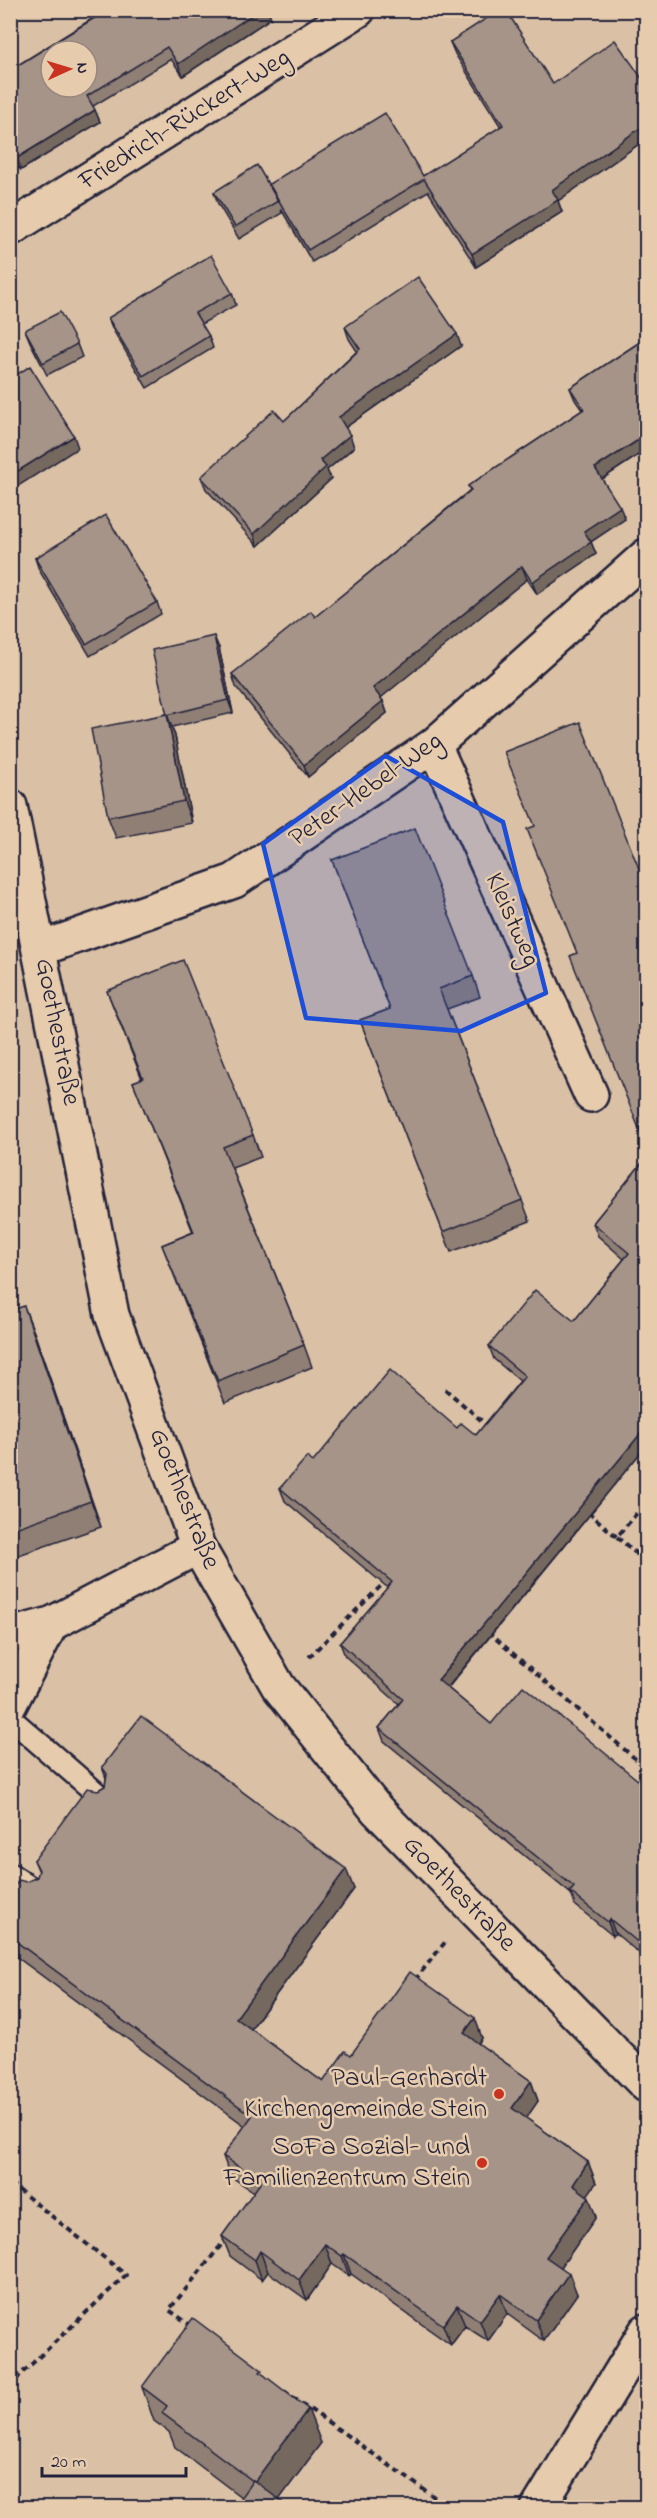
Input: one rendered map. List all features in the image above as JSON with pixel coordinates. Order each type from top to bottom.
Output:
[{"type":"street","name":"Friedrich-Rückert-Weg","points":[[10,229],[322,21],[358,10]]},
{"type":"street","name":"Peter-Hebel-Weg","points":[[40,949],[234,881],[434,745],[646,556]]},
{"type":"street","name":"Kleistweg","points":[[434,745],[591,1095]]},
{"type":"street","name":"Goethestraße","points":[[10,806],[112,1315],[198,1547],[278,1686],[377,1810],[646,2085]]},
{"type":"street","points":[[10,1635],[51,1624],[198,1547]]},
{"type":"street","points":[[10,1704],[51,1624]]},
{"type":"street","points":[[538,2508],[646,2331]]},
{"type":"lane","points":[[10,1718],[102,1798]]},
{"type":"lane","points":[[10,1874],[34,1890]]},
{"type":"path","points":[[445,1389],[490,1428]]},
{"type":"path","points":[[617,1537],[646,1502]]},
{"type":"path","points":[[581,1506],[646,1562]]},
{"type":"path","points":[[278,1686],[389,1578]]},
{"type":"path","points":[[486,1631],[646,1768]]},
{"type":"path","points":[[409,1989],[472,1908]]},
{"type":"path","points":[[10,2183],[126,2275],[20,2375],[10,2389]]},
{"type":"path","points":[[198,2330],[169,2310],[226,2238]]},
{"type":"path","points":[[276,2385],[450,2508]]},
{"type":"highlighted area","points":[[386,756],[503,822],[546,993],[461,1031],[306,1018],[263,844]]},
{"type":"building","points":[[98,10],[259,10],[178,64],[167,47],[99,89],[99,39],[60,39],[101,14]]},
{"type":"building","points":[[499,10],[506,10],[553,84],[615,40],[646,84],[646,124],[552,190],[558,200],[472,254],[424,179],[308,250],[269,184],[385,113],[423,176],[503,125],[450,42]]},
{"type":"building","points":[[39,52],[39,99],[89,99],[95,110],[17,158],[15,155],[10,158],[10,70]]},
{"type":"building","points":[[257,165],[278,201],[235,227],[214,192]]},
{"type":"building","points":[[211,255],[232,293],[195,313],[209,336],[143,376],[108,318]]},
{"type":"building","points":[[418,277],[457,334],[339,417],[350,435],[320,460],[326,467],[254,534],[201,477],[274,410],[284,421],[360,349],[345,327]]},
{"type":"building","points":[[60,312],[77,344],[43,363],[25,330]]},
{"type":"building","points":[[646,338],[646,435],[595,468],[620,507],[584,531],[591,542],[532,582],[522,566],[373,688],[383,701],[304,765],[232,674],[311,611],[315,617],[471,490],[468,486],[584,409],[570,388]]},
{"type":"building","points":[[30,366],[74,436],[10,476],[10,379]]},
{"type":"building","points":[[106,515],[157,602],[86,644],[35,558]]},
{"type":"building","points":[[214,636],[228,700],[167,715],[152,650]]},
{"type":"building","points":[[167,714],[184,801],[108,817],[91,729]]},
{"type":"building","points":[[580,722],[640,871],[646,868],[646,1146],[570,956],[577,953],[527,829],[535,826],[504,752]]},
{"type":"building","points":[[415,828],[473,976],[439,989],[522,1200],[443,1232],[360,1020],[390,1009],[332,860]]},
{"type":"building","points":[[183,960],[253,1135],[223,1147],[304,1345],[218,1381],[162,1245],[194,1232],[133,1082],[143,1078],[107,991]]},
{"type":"building","points":[[646,1158],[646,1427],[438,1680],[491,1724],[523,1686],[639,1781],[646,1772],[646,1949],[610,1919],[608,1922],[570,1892],[574,1887],[379,1728],[403,1699],[340,1643],[392,1582],[280,1488],[307,1457],[313,1462],[390,1370],[457,1428],[461,1423],[476,1435],[525,1376],[489,1346],[535,1290],[574,1321],[629,1253],[593,1223]]},
{"type":"building","points":[[24,1306],[91,1501],[10,1530],[10,1311]]},
{"type":"building","points":[[141,1716],[346,1869],[236,2018],[323,2082],[345,2051],[351,2055],[410,1972],[475,2018],[464,2033],[531,2081],[512,2108],[588,2162],[573,2185],[589,2197],[546,2257],[569,2273],[536,2320],[500,2294],[480,2321],[457,2305],[443,2325],[344,2254],[342,2256],[325,2244],[299,2280],[260,2251],[255,2260],[222,2236],[261,2182],[223,2156],[252,2116],[10,1937],[10,1892],[19,1880],[26,1882],[37,1877],[39,1870],[34,1860],[87,1788],[98,1790],[105,1786],[107,1774],[102,1767]]},
{"type":"building","points":[[193,2318],[262,2370],[260,2372],[308,2409],[255,2481],[162,2413],[167,2406],[142,2387]]},
{"type":"building","points":[[253,2480],[290,2508],[233,2508]]},
{"type":"place","name":"Paul-Gerhardt Kirchengemeinde Stein","points":[[499,2094]]},
{"type":"place","name":"SoFa Sozial- und Familienzentrum Stein","points":[[482,2163]]}]
